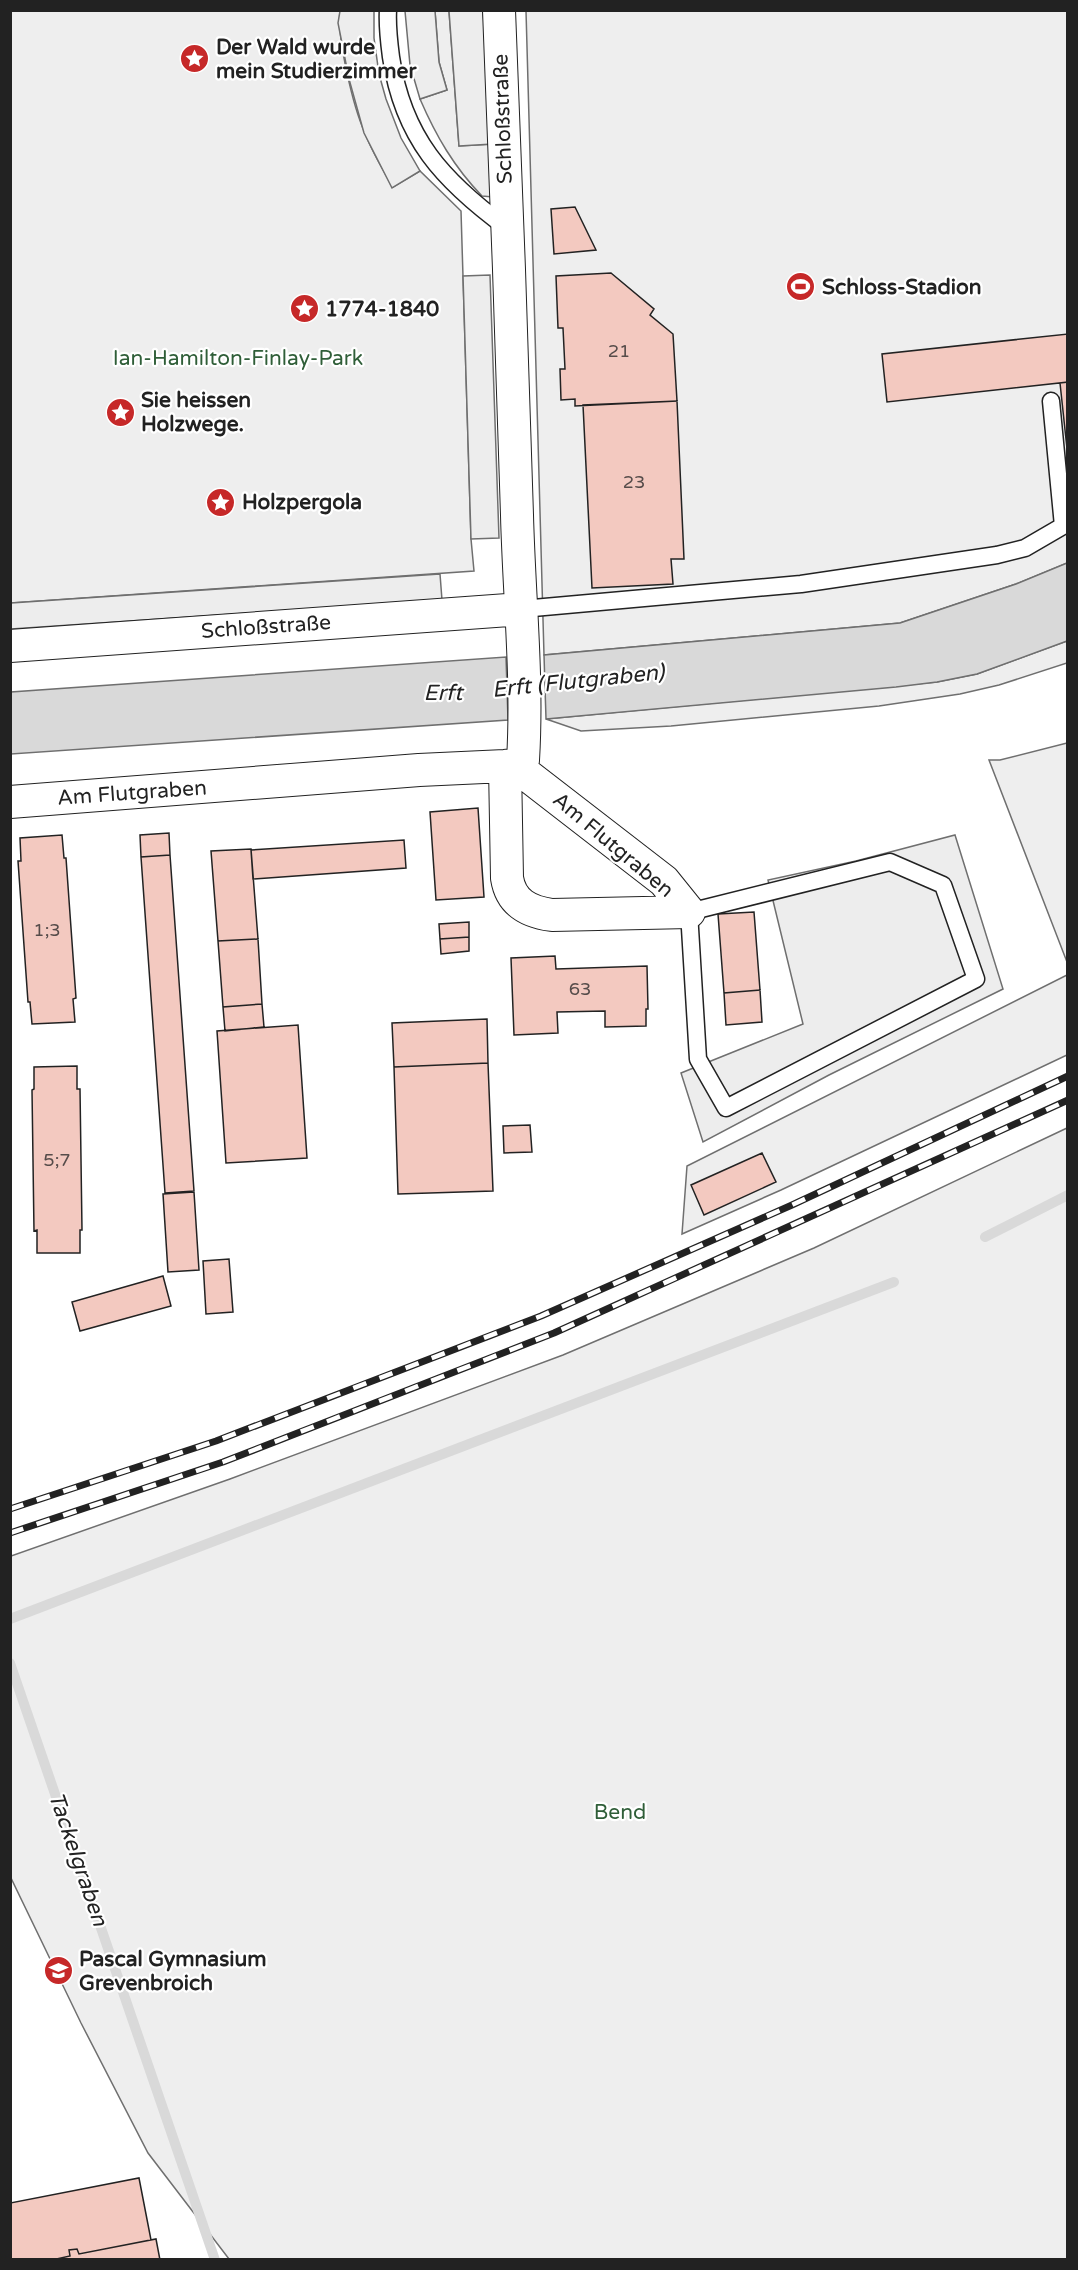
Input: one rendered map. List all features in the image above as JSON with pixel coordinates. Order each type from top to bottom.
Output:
[{"type":"street","name":"Schloßstraße","points":[[500,10],[526,719]]},
{"type":"street","name":"Schloßstraße","points":[[10,646],[522,609]]},
{"type":"street","name":"Am Flutgraben","points":[[10,802],[419,770],[510,766],[524,760],[526,719]]},
{"type":"street","name":"Am Flutgraben","points":[[510,766],[507,878],[511,893],[520,904],[534,912],[552,915],[689,912]]},
{"type":"street","name":"Am Flutgraben","points":[[510,766],[664,881],[689,912]]},
{"type":"lane","name":"Schloßstraße","points":[[388,10],[389,39],[397,89],[415,133],[434,162],[456,188],[507,228]]},
{"type":"lane","points":[[522,609],[801,584],[997,555],[1025,548],[1065,525],[1051,401]]},
{"type":"lane","points":[[890,862],[943,885],[976,979],[726,1108],[698,1059],[689,912],[890,862]]},
{"type":"green space","name":"Ian-Hamilton-Finlay-Park","points":[[11,11],[340,11],[343,55],[360,121],[393,187],[420,171],[461,211],[471,539],[474,571],[11,603]]},
{"type":"green space","points":[[435,11],[449,11],[459,146],[493,144],[493,197],[482,196],[454,162],[439,138],[420,99],[447,90],[439,62]]},
{"type":"green space","name":"Schloss-Stadion","points":[[526,11],[1067,11],[1067,563],[1016,584],[900,623],[544,655]]},
{"type":"green space","points":[[1067,641],[1067,663],[999,685],[960,694],[879,706],[671,726],[581,731],[546,719],[937,682],[977,674]]},
{"type":"green space","points":[[1068,743],[1067,962],[989,760],[1000,760]]},
{"type":"green space","points":[[1067,975],[1067,1055],[781,1190],[682,1234],[687,1166]]},
{"type":"green space","name":"Bend","points":[[1067,1128],[1067,2259],[229,2259],[148,2153],[81,2023],[11,1878],[11,1556],[230,1479],[563,1355],[814,1248]]},
{"type":"shaded area","points":[[340,11],[374,11],[374,38],[379,74],[386,99],[401,138],[420,171],[392,188],[364,133],[349,79],[338,23]]},
{"type":"shaded area","points":[[405,11],[435,11],[439,62],[447,90],[420,99],[410,65]]},
{"type":"shaded area","points":[[449,11],[483,11],[493,144],[459,146]]},
{"type":"shaded area","points":[[490,275],[499,538],[471,539],[463,276]]},
{"type":"shaded area","points":[[440,574],[442,600],[11,629],[11,603]]},
{"type":"shaded area","points":[[955,835],[1003,989],[829,1075],[703,1142],[681,1073],[803,1024],[768,880],[856,861]]},
{"type":"water","name":"Erft (Flutgraben)","points":[[1067,563],[1067,641],[977,674],[896,687],[546,719],[544,655],[900,623],[1016,584]]},
{"type":"water","name":"Erft","points":[[506,657],[508,720],[11,754],[11,692]]},
{"type":"building","points":[[575,207],[596,250],[554,254],[551,209]]},
{"type":"building","points":[[611,273],[654,309],[650,315],[673,334],[677,401],[575,406],[575,399],[561,400],[560,369],[565,369],[563,328],[558,328],[556,276]]},
{"type":"building","points":[[1068,334],[1068,382],[887,402],[882,354]]},
{"type":"building","points":[[1068,382],[1068,458],[1060,383]]},
{"type":"building","points":[[677,401],[684,559],[671,559],[673,584],[592,588],[583,405]]},
{"type":"building","points":[[478,808],[484,897],[436,900],[430,812]]},
{"type":"building","points":[[169,833],[170,855],[141,857],[140,835]]},
{"type":"building","points":[[62,835],[64,858],[66,858],[76,998],[73,999],[75,1022],[32,1024],[30,1002],[28,1002],[18,861],[21,861],[20,838]]},
{"type":"building","points":[[404,840],[406,868],[253,879],[251,850]]},
{"type":"building","points":[[251,849],[258,939],[218,941],[211,851]]},
{"type":"building","points":[[170,855],[194,1191],[165,1193],[141,857]]},
{"type":"building","points":[[754,912],[760,990],[724,993],[718,914]]},
{"type":"building","points":[[469,922],[469,937],[440,939],[439,924]]},
{"type":"building","points":[[469,937],[469,951],[441,954],[440,939]]},
{"type":"building","points":[[258,939],[262,1004],[223,1007],[218,941]]},
{"type":"building","points":[[555,956],[556,969],[647,966],[646,1026],[605,1027],[605,1011],[557,1012],[558,1033],[514,1035],[511,958]]},
{"type":"building","points":[[760,990],[762,1022],[726,1025],[724,993]]},
{"type":"building","points":[[262,1004],[264,1027],[225,1031],[223,1007]]},
{"type":"building","points":[[487,1019],[488,1063],[394,1067],[392,1023]]},
{"type":"building","points":[[298,1025],[307,1158],[226,1163],[217,1031]]},
{"type":"building","points":[[488,1063],[493,1191],[398,1194],[394,1067]]},
{"type":"building","points":[[77,1066],[77,1089],[80,1089],[82,1230],[80,1230],[80,1253],[37,1253],[37,1230],[34,1231],[32,1090],[34,1089],[34,1067]]},
{"type":"building","points":[[530,1125],[532,1152],[504,1153],[503,1126]]},
{"type":"building","points":[[762,1153],[776,1182],[704,1215],[691,1185]]},
{"type":"building","points":[[194,1192],[199,1270],[168,1272],[163,1194]]},
{"type":"building","points":[[229,1259],[233,1312],[206,1314],[203,1261]]},
{"type":"building","points":[[163,1276],[171,1306],[80,1331],[72,1302]]},
{"type":"building","points":[[139,2178],[151,2240],[79,2254],[77,2249],[69,2250],[70,2256],[52,2260],[10,2260],[10,2203]]},
{"type":"building","points":[[156,2239],[160,2260],[52,2260],[70,2256],[69,2250],[77,2249],[79,2254]]},
{"type":"waterway","points":[[985,1237],[1068,1195]]},
{"type":"waterway","points":[[10,1619],[894,1282]]},
{"type":"waterway","name":"Tackelgraben","points":[[10,1663],[215,2260]]},
{"type":"railway","points":[[10,1509],[216,1441],[541,1316],[792,1205],[1068,1076]]},
{"type":"railway","points":[[10,1533],[223,1462],[554,1333],[1068,1100]]},
{"type":"place","name":"Der Wald wurde mein Studierzimmer","points":[[195,59]]},
{"type":"place","name":"Schloss-Stadion","points":[[801,287]]},
{"type":"place","name":"1774-1840","points":[[304,309]]},
{"type":"place","name":"Sie heissen Holzwege.","points":[[120,412]]},
{"type":"place","name":"Holzpergola","points":[[221,502]]},
{"type":"place","name":"Pascal Gymnasium Grevenbroich","points":[[58,1971]]}]
